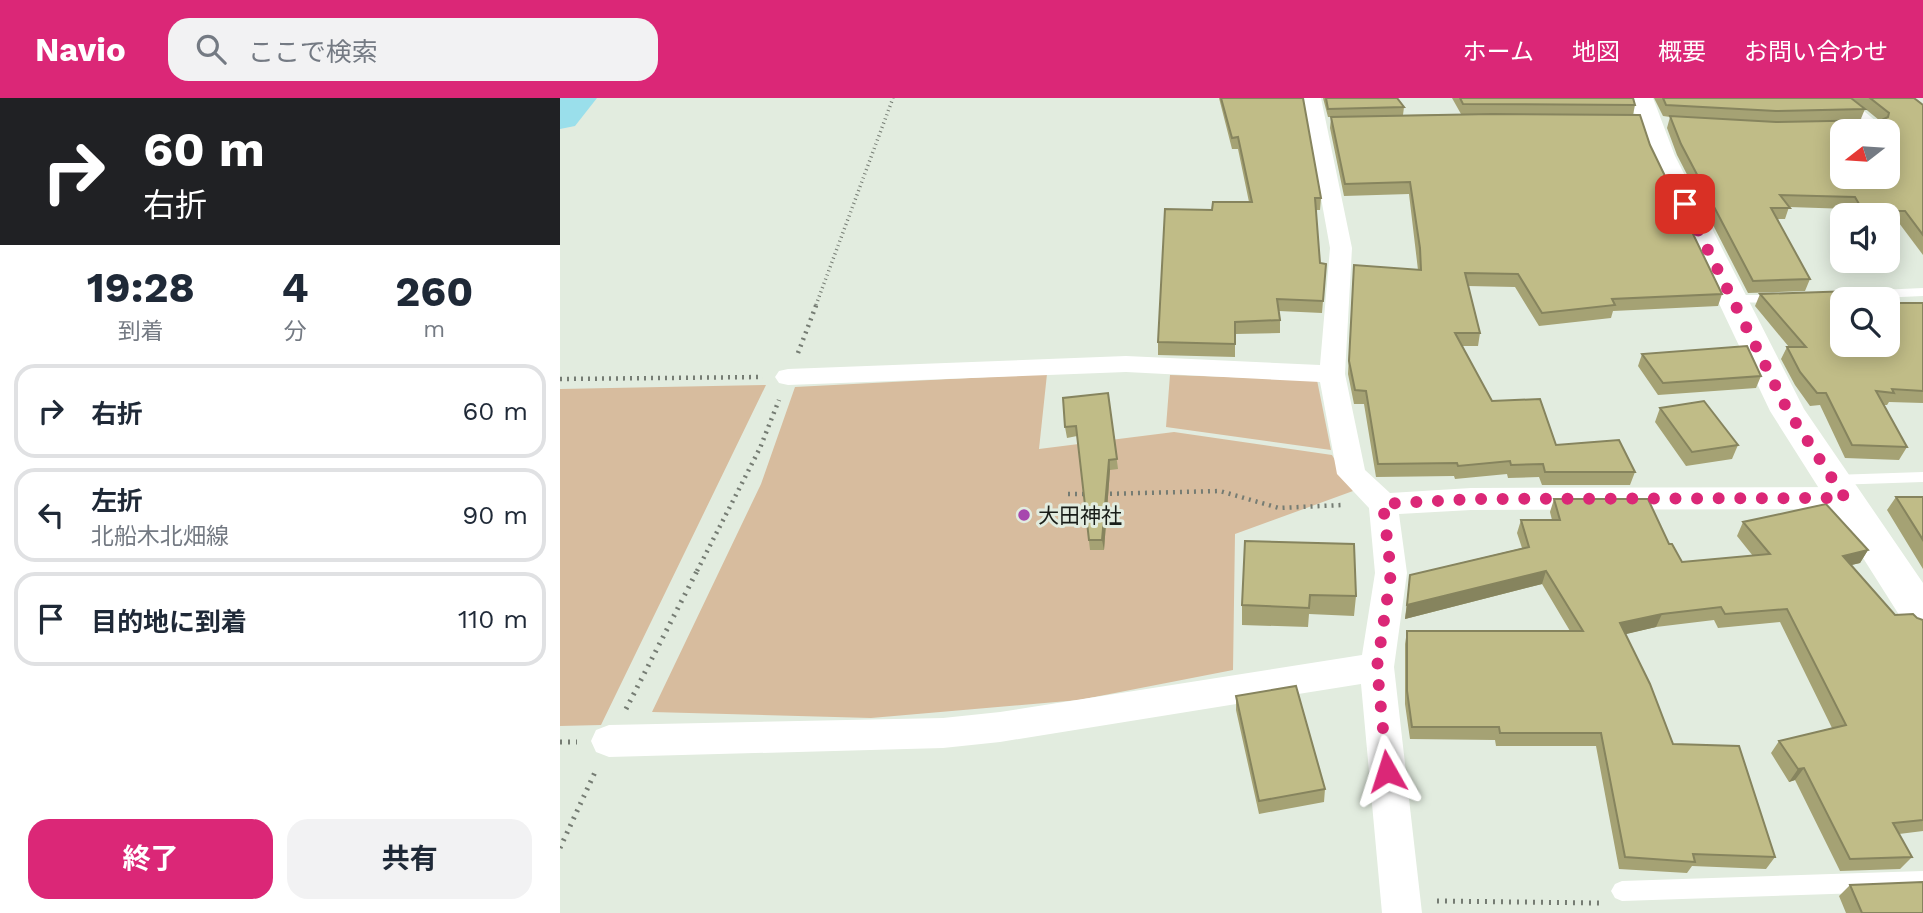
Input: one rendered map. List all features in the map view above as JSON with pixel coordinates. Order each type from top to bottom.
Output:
[{"type":"main road","points":[[1646,116],[1662,156],[1788,411],[1923,617]]},
{"type":"street","points":[[1312,98],[1324,123],[1341,248],[1332,374],[1351,474],[1383,504],[1391,573],[1377,667],[1401,907]]},
{"type":"street","points":[[789,377],[1126,364],[1332,374]]},
{"type":"street","points":[[1383,504],[1471,499],[1839,489]]},
{"type":"street","points":[[610,741],[943,733],[1377,667]]},
{"type":"lane","points":[[1842,98],[1868,119]]},
{"type":"lane","points":[[1827,297],[1923,292]]},
{"type":"lane","points":[[1731,299],[1788,299]]},
{"type":"lane","points":[[1839,489],[1923,477]]},
{"type":"lane","points":[[1622,891],[1923,881]]},
{"type":"path","points":[[560,848],[610,741],[760,448],[893,98]]},
{"type":"path","points":[[560,379],[789,377]]},
{"type":"path","points":[[1068,495],[1220,491],[1279,508],[1383,504]]},
{"type":"path","points":[[1401,907],[1601,903],[1622,891]]},
{"type":"shaded area","points":[[1047,374],[1039,449],[1174,432],[1332,455],[1353,491],[1235,534],[1233,670],[1079,700],[871,718],[652,712],[761,484],[795,387]]},
{"type":"shaded area","points":[[1170,375],[1317,380],[1331,450],[1166,427]]},
{"type":"shaded area","points":[[766,385],[601,725],[560,726],[560,389]]},
{"type":"building","points":[[1221,98],[1303,98],[1321,198],[1315,198],[1320,263],[1326,264],[1323,301],[1277,299],[1280,320],[1235,322],[1235,344],[1158,342],[1165,209],[1212,210],[1213,202],[1252,202],[1238,137],[1232,138]]},
{"type":"building","points":[[1326,98],[1397,98],[1404,107],[1328,109]]},
{"type":"building","points":[[1460,98],[1633,98],[1635,105],[1463,104]]},
{"type":"building","points":[[1663,98],[1851,98],[1865,109],[1776,111],[1666,105]]},
{"type":"building","points":[[1870,98],[1914,98],[1923,105],[1923,235],[1905,211],[1900,211],[1900,203],[1858,203],[1855,197],[1780,195],[1790,208],[1771,208],[1810,279],[1753,281],[1681,144],[1670,116],[1776,122],[1830,121],[1830,189],[1900,189],[1900,119],[1884,119],[1889,113]]},
{"type":"building","points":[[1640,115],[1650,145],[1722,294],[1612,299],[1615,305],[1542,313],[1518,274],[1465,273],[1480,333],[1455,333],[1492,401],[1540,399],[1556,445],[1619,440],[1635,472],[1545,472],[1543,464],[1511,465],[1510,461],[1458,466],[1457,463],[1378,464],[1366,391],[1355,390],[1349,361],[1354,265],[1421,270],[1420,248],[1410,182],[1345,184],[1331,117]]},
{"type":"building","points":[[1830,292],[1830,357],[1900,357],[1900,303],[1923,303],[1923,391],[1876,391],[1907,447],[1852,445],[1826,393],[1817,393],[1800,372],[1787,347],[1806,347],[1760,294]]},
{"type":"building","points":[[1747,346],[1761,376],[1663,383],[1642,354]]},
{"type":"building","points":[[1108,393],[1117,459],[1109,460],[1102,540],[1089,540],[1076,426],[1065,427],[1063,398]]},
{"type":"building","points":[[1704,401],[1738,445],[1692,452],[1660,408]]},
{"type":"building","points":[[1896,497],[1923,497],[1923,540]]},
{"type":"building","points":[[1554,499],[1648,499],[1669,544],[1672,544],[1682,562],[1770,554],[1743,522],[1826,504],[1868,550],[1843,556],[1895,615],[1913,614],[1923,620],[1923,820],[1893,823],[1912,857],[1850,859],[1804,768],[1798,769],[1779,741],[1846,725],[1787,609],[1725,614],[1721,607],[1662,614],[1620,623],[1650,684],[1673,744],[1739,746],[1775,857],[1693,854],[1695,862],[1625,857],[1601,733],[1500,733],[1499,727],[1412,727],[1407,691],[1407,631],[1583,631],[1546,571],[1407,605],[1410,575],[1529,547],[1521,520],[1560,520]]},
{"type":"building","points":[[1245,541],[1354,544],[1356,596],[1310,595],[1309,608],[1242,605]]},
{"type":"building","points":[[1296,686],[1325,789],[1259,801],[1236,696]]},
{"type":"building","points":[[1923,882],[1923,913],[1862,913],[1850,885]]},
{"type":"waterway","points":[[560,117],[577,98]]},
{"type":"place","name":"大田神社","points":[[1024,515]]},
{"type":"route","points":[[1387,771],[1377,667],[1391,573],[1383,504],[1471,499],[1845,498],[1788,411],[1685,204]]}]
